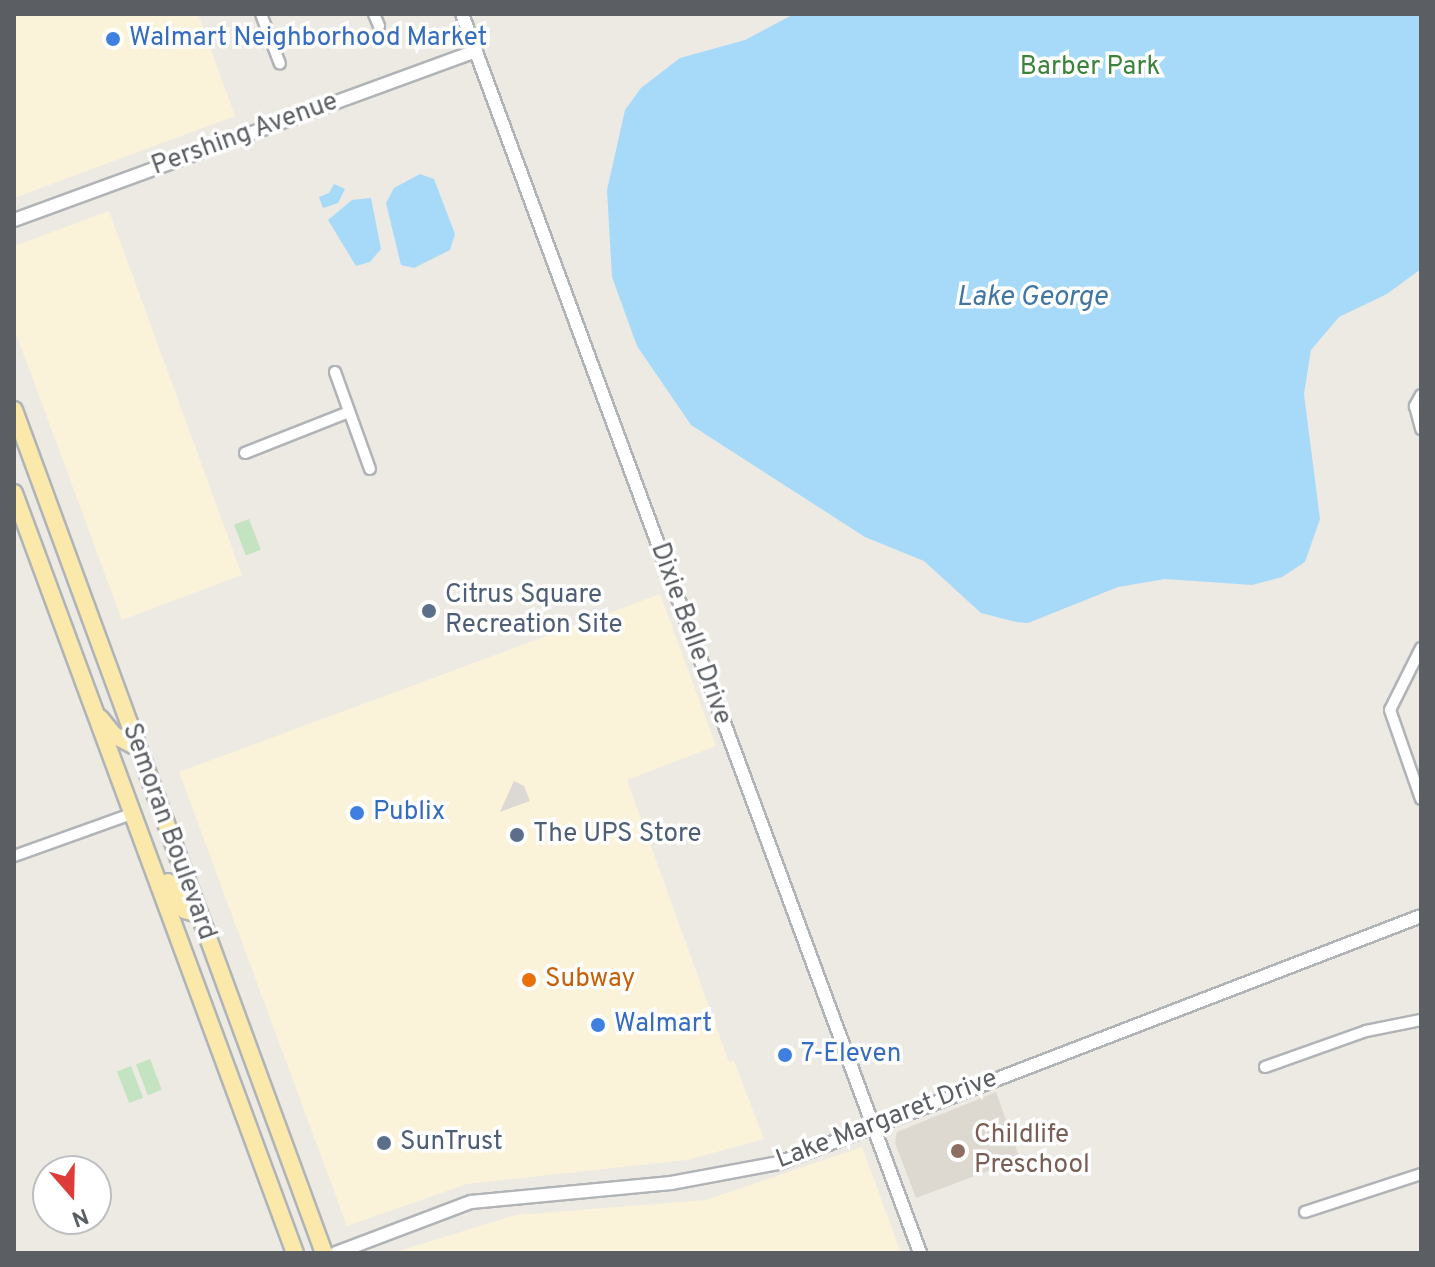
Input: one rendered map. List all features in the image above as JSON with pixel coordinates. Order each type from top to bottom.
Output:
[{"type":"main road","name":"Semoran Boulevard","points":[[14,410],[324,1253]]},
{"type":"main road","name":"Semoran Boulevard","points":[[14,493],[295,1253]]},
{"type":"main road","points":[[24,520],[49,534],[70,561]]},
{"type":"main road","points":[[92,707],[114,735],[138,748]]},
{"type":"main road","points":[[141,839],[156,849],[175,900],[185,910],[198,914]]},
{"type":"street","points":[[261,14],[280,64]]},
{"type":"street","points":[[374,14],[379,26]]},
{"type":"street","name":"Dixie Belle Drive","points":[[462,14],[920,1253]]},
{"type":"street","name":"Pershing Avenue","points":[[14,220],[476,51]]},
{"type":"street","points":[[335,372],[370,469]]},
{"type":"street","points":[[1421,395],[1415,406],[1421,429]]},
{"type":"street","points":[[245,453],[349,412]]},
{"type":"street","points":[[1421,648],[1390,710],[1421,799]]},
{"type":"street","points":[[14,856],[131,814]]},
{"type":"street","name":"Lake Margaret Drive","points":[[336,1253],[471,1202],[725,1176],[779,1163],[1421,916]]},
{"type":"street","points":[[1265,1067],[1366,1031],[1421,1020]]},
{"type":"street","points":[[1305,1212],[1421,1174]]},
{"type":"shaded area","points":[[14,14],[198,14],[235,116],[14,198]]},
{"type":"shaded area","points":[[109,211],[242,575],[122,620],[14,328],[14,246]]},
{"type":"shaded area","points":[[660,594],[716,746],[627,780],[729,1062],[734,1061],[764,1139],[687,1160],[467,1184],[347,1226],[179,772]]},
{"type":"shaded area","points":[[514,781],[524,786],[530,801],[500,812]]},
{"type":"shaded area","name":"Childlife Preschool","points":[[996,1092],[1020,1159],[916,1198],[895,1143],[897,1132]]},
{"type":"shaded area","points":[[862,1147],[901,1253],[392,1253],[516,1215],[706,1200]]},
{"type":"green space","points":[[249,519],[261,550],[246,556],[234,525]]},
{"type":"green space","points":[[150,1059],[162,1090],[148,1095],[136,1064]]},
{"type":"green space","points":[[131,1066],[143,1098],[129,1103],[117,1071]]},
{"type":"water","name":"Lake George","points":[[794,14],[1421,14],[1421,269],[1387,294],[1339,317],[1311,350],[1304,394],[1320,519],[1305,562],[1282,577],[1252,585],[1165,579],[1118,587],[1028,623],[1016,622],[981,613],[924,561],[865,537],[691,425],[637,346],[612,277],[607,190],[625,110],[641,88],[680,58],[745,40]]},
{"type":"water","points":[[420,174],[434,179],[455,234],[450,250],[414,268],[401,265],[386,203],[394,188]]},
{"type":"water","points":[[334,184],[345,189],[338,203],[323,208],[319,197],[329,193]]},
{"type":"water","points":[[371,198],[381,249],[370,262],[356,266],[328,220],[352,200]]},
{"type":"place","name":"Walmart Neighborhood Market","points":[[113,39]]},
{"type":"place","name":"Citrus Square Recreation Site","points":[[429,611]]},
{"type":"place","name":"Publix","points":[[357,813]]},
{"type":"place","name":"The UPS Store","points":[[517,835]]},
{"type":"place","name":"Subway","points":[[529,980]]},
{"type":"place","name":"Walmart","points":[[598,1025]]},
{"type":"place","name":"7-Eleven","points":[[785,1055]]},
{"type":"place","name":"SunTrust","points":[[384,1143]]},
{"type":"place","name":"Childlife Preschool","points":[[958,1151]]},
{"type":"park label","name":"Barber Park","points":[[1090,68]]}]
